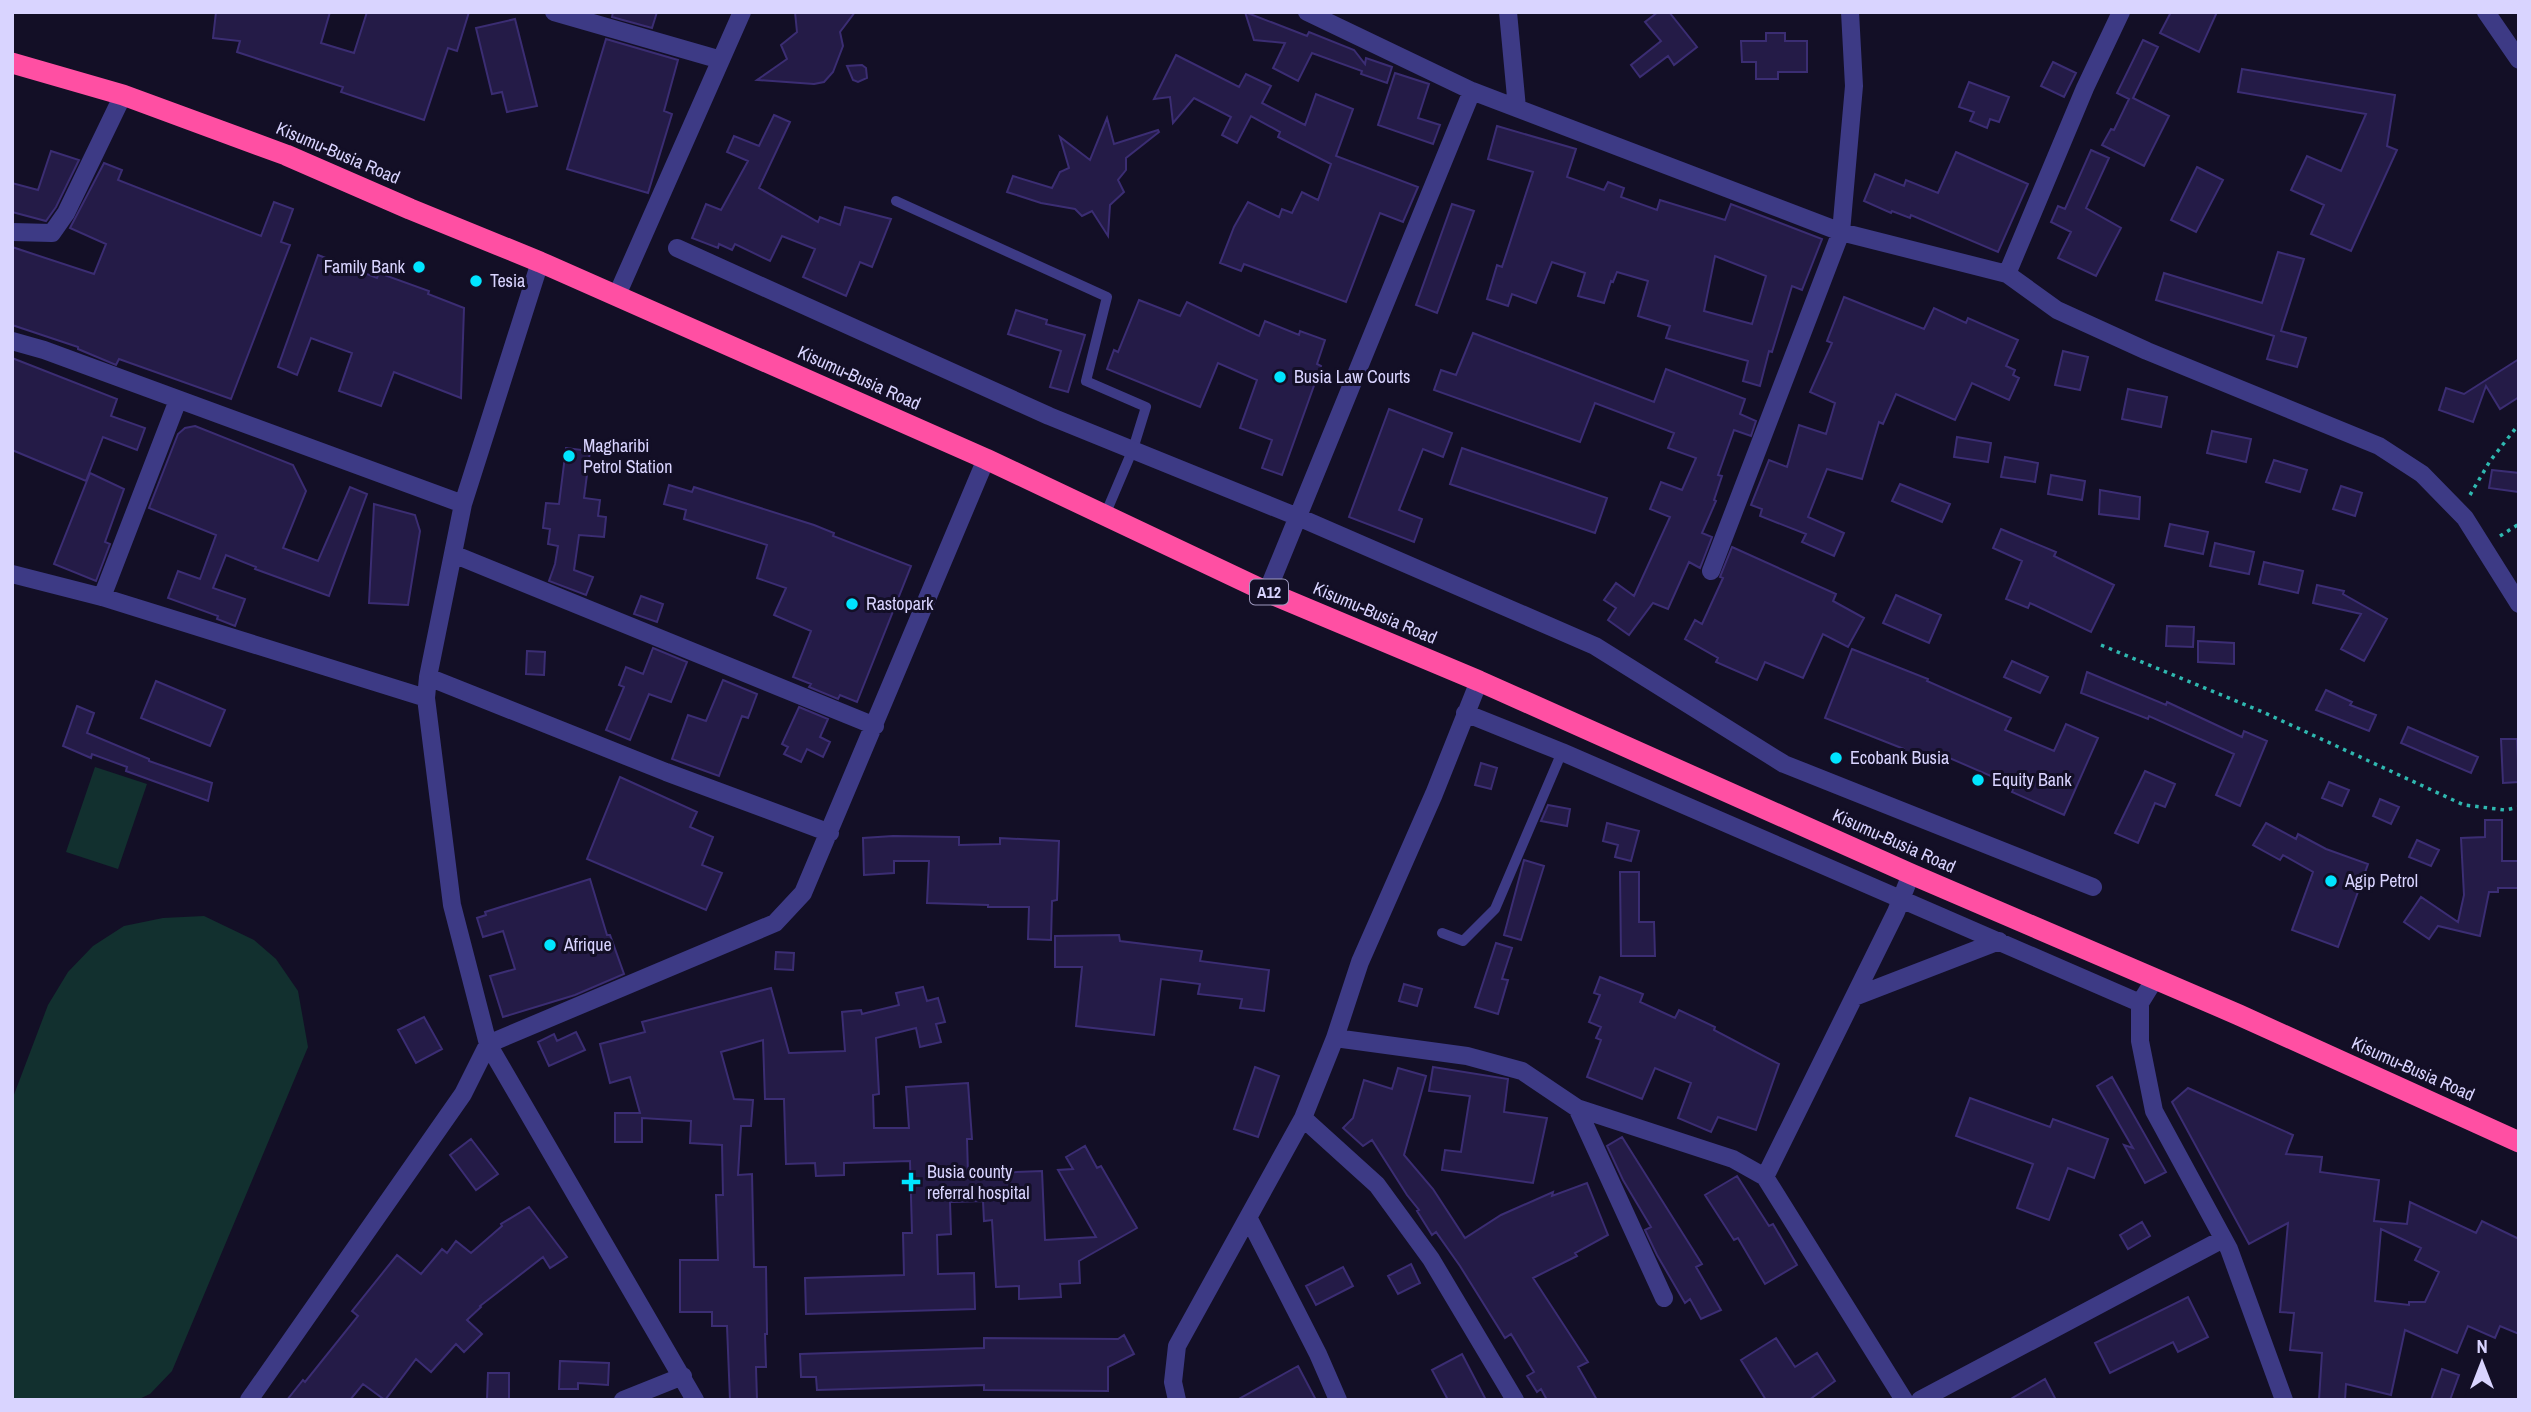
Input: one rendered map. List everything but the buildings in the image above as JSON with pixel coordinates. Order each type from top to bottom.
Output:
[{"type":"highway","name":"Kisumu-Busia Road","points":[[12,64],[123,95],[286,155],[617,295],[986,459],[1268,592],[1479,681],[1911,874],[2239,1015],[2519,1142]]},
{"type":"street","points":[[554,12],[721,60]]},
{"type":"street","points":[[617,295],[742,12]]},
{"type":"street","points":[[1307,12],[1472,91],[1841,232],[2007,274],[2057,310],[2147,351],[2379,446],[2422,474],[2458,510],[2519,604]]},
{"type":"street","points":[[1508,12],[1517,108]]},
{"type":"street","points":[[1711,571],[1841,232],[1854,86],[1850,12]]},
{"type":"street","points":[[2007,274],[2085,88],[2121,12]]},
{"type":"street","points":[[2486,12],[2519,60]]},
{"type":"street","points":[[1268,592],[1472,91]]},
{"type":"street","points":[[12,232],[52,233],[66,213],[123,95]]},
{"type":"street","points":[[677,248],[1049,416],[1298,517],[1595,646],[1784,764],[2093,887]]},
{"type":"street","points":[[540,262],[463,504],[428,677],[426,698],[452,905],[488,1044],[695,1400]]},
{"type":"street","points":[[12,341],[463,504]]},
{"type":"street","points":[[102,597],[178,400]]},
{"type":"street","points":[[249,1400],[463,1094],[488,1044],[775,923],[803,893],[986,459]]},
{"type":"street","points":[[453,554],[875,726]]},
{"type":"street","points":[[12,574],[102,597],[426,698]]},
{"type":"street","points":[[428,677],[666,772],[830,833]]},
{"type":"street","points":[[1177,1400],[1173,1382],[1177,1346],[1303,1118],[1335,1038],[1360,962],[1434,794],[1479,681]]},
{"type":"street","points":[[1465,713],[1562,751],[2140,1003]]},
{"type":"street","points":[[1765,1177],[1911,874]]},
{"type":"street","points":[[1854,997],[1999,941]]},
{"type":"street","points":[[2153,982],[2140,1003],[2140,1041],[2154,1111],[2223,1239],[2284,1400]]},
{"type":"street","points":[[1335,1038],[1467,1056],[1522,1070],[1577,1108],[1732,1159],[1765,1177],[1904,1400]]},
{"type":"street","points":[[1577,1108],[1664,1298]]},
{"type":"street","points":[[1303,1118],[1377,1185],[1430,1259],[1515,1400]]},
{"type":"street","points":[[1249,1219],[1318,1354],[1338,1400]]},
{"type":"street","points":[[1920,1400],[2223,1239]]},
{"type":"street","points":[[622,1400],[683,1376]]},
{"type":"lane","points":[[895,201],[1107,297],[1086,381],[1146,407],[1133,449],[1105,515]]},
{"type":"lane","points":[[1442,933],[1463,941],[1495,909],[1562,751]]},
{"type":"path","points":[[2458,510],[2490,461],[2519,424]]},
{"type":"path","points":[[2101,645],[2265,713],[2465,805],[2505,810],[2519,807]]},
{"type":"green space","points":[[95,767],[147,784],[118,869],[66,852]]},
{"type":"green space","points":[[204,916],[254,940],[276,959],[298,991],[308,1047],[172,1371],[150,1394],[137,1400],[12,1400],[12,1100],[48,1005],[68,972],[93,946],[124,926],[163,918]]},
{"type":"place","name":"Family Bank","points":[[419,267]]},
{"type":"place","name":"Tesia","points":[[476,281]]},
{"type":"place","name":"Busia Law Courts","points":[[1280,377]]},
{"type":"place","name":"Magharibi Petrol Station","points":[[569,456]]},
{"type":"place","name":"Rastopark","points":[[852,604]]},
{"type":"place","name":"Ecobank Busia","points":[[1836,758]]},
{"type":"place","name":"Equity Bank","points":[[1978,780]]},
{"type":"place","name":"Agip Petrol","points":[[2331,881]]},
{"type":"place","name":"Afrique","points":[[550,945]]},
{"type":"place","name":"Busia county referral hospital","points":[[911,1182]]}]
